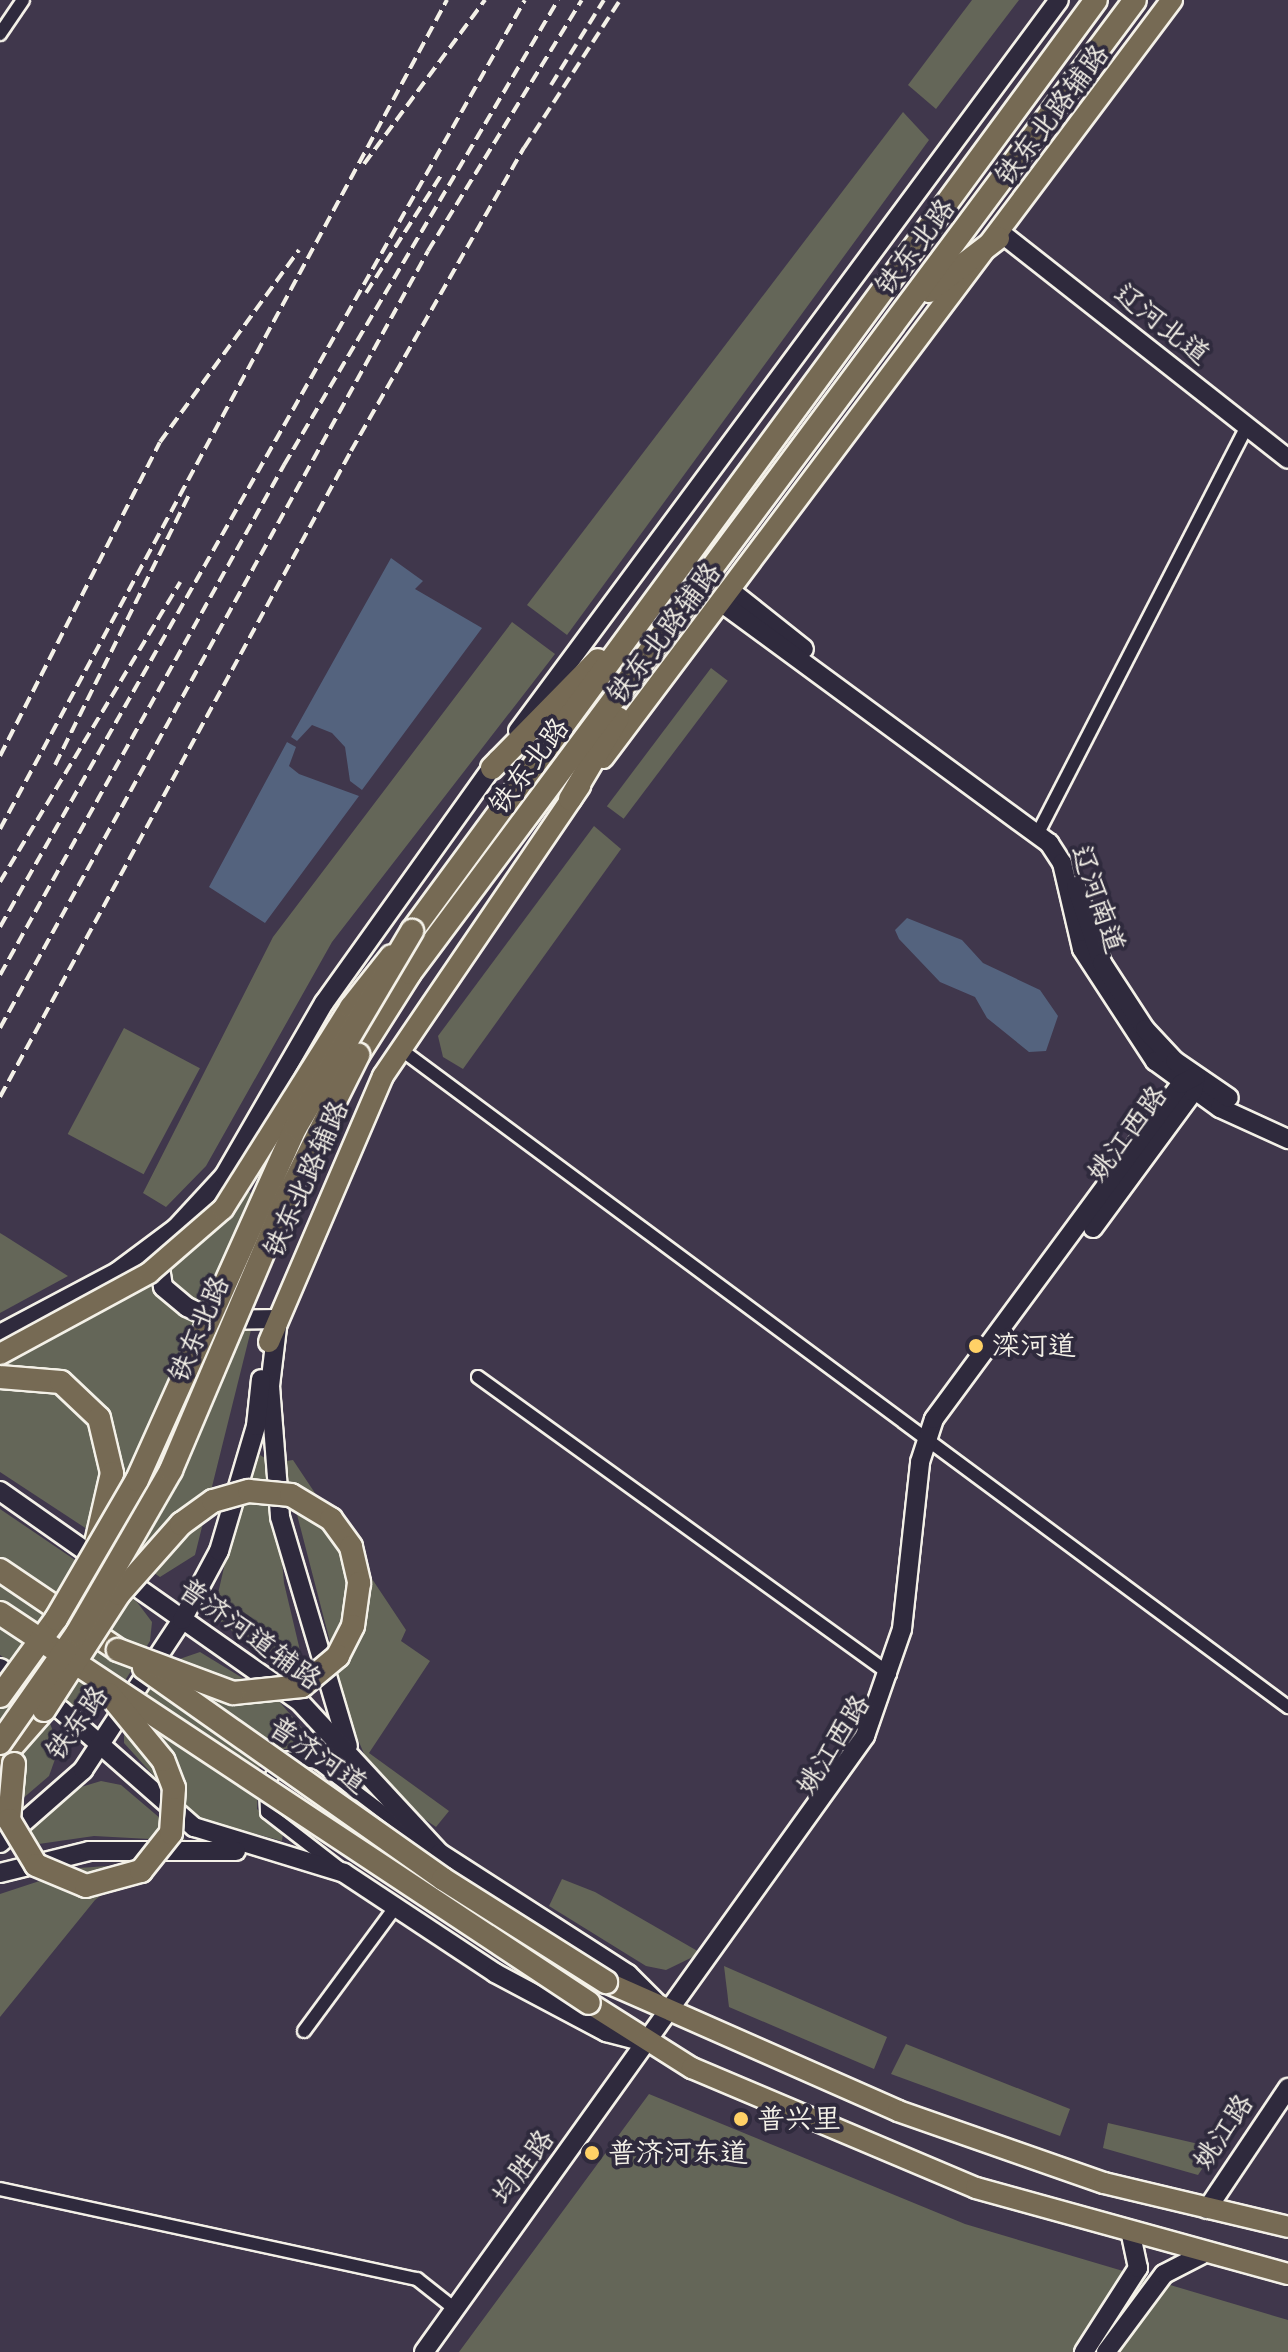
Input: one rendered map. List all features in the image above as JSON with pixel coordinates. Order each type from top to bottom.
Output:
[{"type":"highway","name":"铁东北路","points":[[0,1696],[56,1619],[137,1480],[296,1127],[412,931],[1096,0]]},
{"type":"highway","name":"铁东北路","points":[[77,1633],[171,1470],[288,1195],[358,1055],[410,973],[675,623],[1135,0]]},
{"type":"highway","points":[[909,306],[1001,233]]},
{"type":"highway","points":[[492,768],[648,606]]},
{"type":"highway","points":[[570,799],[675,623]]},
{"type":"highway","points":[[0,1377],[38,1376],[72,1388],[104,1428],[112,1473],[93,1552]]},
{"type":"highway","points":[[91,1673],[163,1760],[174,1788],[168,1842],[129,1878],[74,1885],[46,1873],[18,1845],[7,1808],[9,1777],[44,1710],[119,1594],[158,1516],[171,1470]]},
{"type":"highway","points":[[118,1650],[222,1690],[287,1691],[321,1673],[344,1647],[359,1576],[344,1535],[321,1511],[280,1492],[249,1491],[193,1514],[119,1594]]},
{"type":"highway","points":[[0,1559],[33,1591]]},
{"type":"highway","name":"普济河道","points":[[0,1570],[443,1879],[606,1982]]},
{"type":"highway","name":"普济河道","points":[[0,1613],[589,2003]]},
{"type":"highway","name":"铁东路","points":[[0,1743],[77,1633]]},
{"type":"highway","points":[[0,1760],[44,1710]]},
{"type":"main road","name":"铁东北路辅路","points":[[269,1342],[361,1121],[399,1048],[570,799],[727,597],[1172,0]]},
{"type":"main road","points":[[0,1354],[149,1273],[223,1209],[350,1007],[412,931]]},
{"type":"main road","points":[[606,1982],[674,2017],[898,2111],[1104,2183],[1288,2227]]},
{"type":"main road","points":[[589,2003],[652,2045],[976,2188],[1201,2255],[1288,2274]]},
{"type":"street","points":[[0,34],[23,0]]},
{"type":"street","points":[[0,1334],[117,1272],[164,1237],[224,1176],[288,1064],[379,920],[1059,0]]},
{"type":"street","name":"辽河北道","points":[[1001,233],[1288,459]]},
{"type":"street","name":"辽河北道","points":[[1001,233],[1288,452]]},
{"type":"street","points":[[1041,829],[1247,426]]},
{"type":"street","name":"辽河南道","points":[[727,597],[1071,854],[1102,963],[1145,1029],[1190,1084],[1288,1139]]},
{"type":"street","points":[[399,1048],[1288,1707]]},
{"type":"street","name":"辽河南道","points":[[1190,1084],[1288,1126]]},
{"type":"street","name":"姚江西路","points":[[674,2017],[865,1736],[890,1674],[909,1585],[929,1442],[1190,1084]]},
{"type":"street","points":[[164,1237],[154,1265],[163,1287],[187,1307],[215,1320],[278,1319],[270,1386],[280,1517],[332,1709],[361,1773]]},
{"type":"street","points":[[182,1620],[219,1551],[256,1426],[269,1342]]},
{"type":"street","points":[[478,1377],[890,1674]]},
{"type":"street","name":"姚江西路","points":[[674,2017],[871,1747],[895,1700],[915,1619],[929,1442]]},
{"type":"street","name":"普济河道辅路","points":[[0,1491],[299,1701],[361,1773],[440,1853]]},
{"type":"street","name":"铁东路","points":[[0,1843],[68,1787],[102,1745],[182,1620]]},
{"type":"street","name":"普济河道辅路","points":[[0,1668],[102,1745],[194,1827],[263,1852],[344,1873]]},
{"type":"street","name":"普济河道辅路","points":[[652,2045],[606,2032],[394,1909],[267,1812],[266,1784],[285,1758],[317,1762],[440,1853],[628,1974],[674,2017]]},
{"type":"street","points":[[0,1873],[89,1851],[263,1852]]},
{"type":"street","points":[[304,2031],[394,1909]]},
{"type":"street","name":"均胜路","points":[[424,2352],[674,2017]]},
{"type":"street","name":"均胜路","points":[[438,2352],[652,2045]]},
{"type":"street","name":"姚江路","points":[[1207,2209],[1288,2088]]},
{"type":"street","points":[[0,2189],[417,2279],[455,2309]]},
{"type":"street","points":[[1084,2352],[1138,2268],[1131,2235]]},
{"type":"street","points":[[1106,2352],[1164,2274],[1201,2255]]},
{"type":"green space","points":[[972,0],[1019,0],[936,109],[908,85]]},
{"type":"green space","points":[[903,112],[929,140],[567,635],[527,605]]},
{"type":"green space","points":[[512,622],[555,654],[332,942],[206,1166],[166,1207],[143,1193],[273,937]]},
{"type":"green space","points":[[711,668],[728,681],[624,819],[607,806]]},
{"type":"green space","points":[[594,826],[621,849],[463,1069],[443,1057],[438,1036]]},
{"type":"green space","points":[[124,1028],[200,1068],[144,1174],[68,1134]]},
{"type":"green space","points":[[248,1190],[253,1196],[205,1310],[162,1275]]},
{"type":"green space","points":[[0,1233],[5,1236],[68,1276],[0,1313]]},
{"type":"green space","points":[[153,1281],[162,1299],[218,1332],[251,1330],[195,1555],[160,1577],[0,1472],[0,1365]]},
{"type":"green space","points":[[260,1455],[273,1463],[284,1583],[311,1697],[213,1615],[245,1477]]},
{"type":"green space","points":[[293,1460],[406,1630],[401,1641],[430,1661],[369,1753],[449,1811],[436,1827],[401,1803],[367,1761],[351,1723],[286,1472],[286,1461]]},
{"type":"green space","points":[[0,1509],[137,1602],[152,1622],[150,1641],[114,1698],[74,1706],[0,1655]]},
{"type":"green space","points":[[200,1652],[277,1699],[315,1743],[280,1750],[259,1768],[257,1809],[283,1833],[282,1841],[191,1817],[124,1743],[124,1727],[168,1663]]},
{"type":"green space","points":[[0,1685],[48,1718],[59,1748],[49,1776],[0,1818]]},
{"type":"green space","points":[[101,1781],[121,1785],[187,1841],[94,1836],[11,1848],[81,1787]]},
{"type":"green space","points":[[121,1865],[130,1873],[95,1900],[0,2017],[0,1894],[79,1868]]},
{"type":"green space","points":[[562,1879],[595,1892],[701,1953],[666,1970],[646,1966],[549,1906]]},
{"type":"green space","points":[[724,1966],[887,2037],[874,2069],[729,2007]]},
{"type":"green space","points":[[906,2044],[1070,2109],[1060,2136],[891,2074]]},
{"type":"green space","points":[[649,2094],[965,2224],[1288,2320],[1288,2352],[459,2352]]},
{"type":"green space","points":[[1108,2123],[1216,2148],[1198,2175],[1103,2148]]},
{"type":"water","points":[[391,558],[423,581],[415,589],[482,628],[362,790],[350,781],[345,747],[332,733],[312,725],[297,741],[291,737]]},
{"type":"water","points":[[287,742],[296,747],[289,766],[299,774],[359,796],[265,923],[209,887]]},
{"type":"water","points":[[907,918],[962,940],[983,963],[1040,990],[1058,1016],[1046,1051],[1029,1052],[987,1018],[975,997],[940,982],[899,939],[895,930]]},
{"type":"railway","points":[[0,829],[447,0]]},
{"type":"railway","points":[[364,164],[485,0]]},
{"type":"railway","points":[[0,927],[525,0]]},
{"type":"railway","points":[[0,975],[284,465],[558,0]]},
{"type":"railway","points":[[0,1028],[428,251],[582,0]]},
{"type":"railway","points":[[551,85],[604,0]]},
{"type":"railway","points":[[0,1097],[351,451],[524,148],[620,0]]},
{"type":"railway","points":[[366,293],[443,172]]},
{"type":"railway","points":[[0,756],[160,442],[299,250]]},
{"type":"railway","points":[[55,765],[190,493]]},
{"type":"railway","points":[[0,882],[180,582]]},
{"type":"place","name":"滦河道","points":[[976,1346]]},
{"type":"place","name":"普兴里","points":[[741,2119]]},
{"type":"place","name":"普济河东道","points":[[592,2153]]}]
